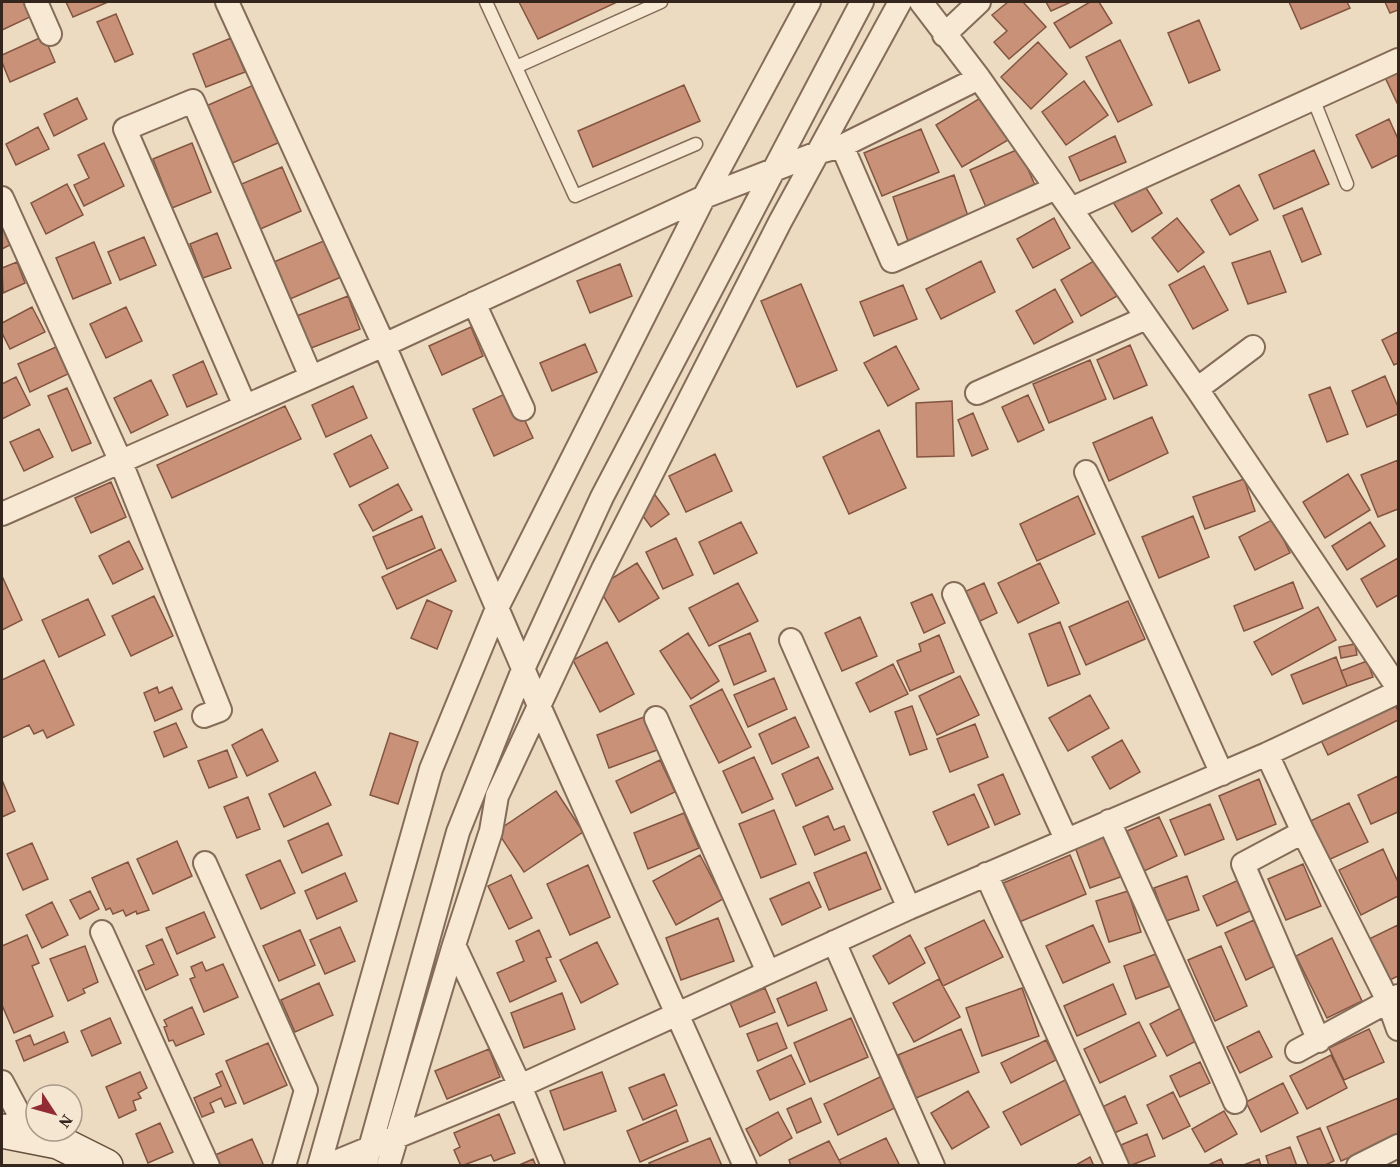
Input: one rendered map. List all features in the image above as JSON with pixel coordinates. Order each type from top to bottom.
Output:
[{"type":"street","points":[[36,2],[50,34]]},
{"type":"street","points":[[227,2],[384,345],[540,708],[679,1013],[745,1166]]},
{"type":"street","points":[[319,1166],[431,770],[498,606],[704,197],[809,2]]},
{"type":"street","points":[[368,1157],[458,832],[524,667],[602,497],[771,171],[862,2]]},
{"type":"street","points":[[388,1166],[454,945],[491,831],[497,796],[609,558],[780,222],[900,2]]},
{"type":"street","points":[[326,1166],[368,1157],[399,1134],[520,1086],[909,908],[1267,754],[1398,690],[1197,389],[979,78],[921,2]]},
{"type":"street","points":[[944,35],[979,2]]},
{"type":"street","points":[[1071,209],[1398,60]]},
{"type":"street","points":[[2,514],[384,345],[704,197],[820,152],[842,146],[979,78]]},
{"type":"street","points":[[245,406],[125,129],[193,101],[311,377]]},
{"type":"street","points":[[842,146],[892,261],[1056,188]]},
{"type":"street","points":[[2,198],[120,460],[220,710],[204,716]]},
{"type":"street","points":[[474,303],[523,409]]},
{"type":"street","points":[[977,393],[1146,318]]},
{"type":"street","points":[[1197,389],[1253,347]]},
{"type":"street","points":[[1086,472],[1222,774]]},
{"type":"street","points":[[954,594],[1066,839]]},
{"type":"street","points":[[791,640],[909,908]]},
{"type":"street","points":[[656,718],[768,972]]},
{"type":"street","points":[[1267,754],[1302,832],[1393,998],[1398,1029]]},
{"type":"street","points":[[1109,821],[1235,1102]]},
{"type":"street","points":[[1302,832],[1244,864],[1319,1041]]},
{"type":"street","points":[[206,862],[306,1090],[284,1166]]},
{"type":"street","points":[[986,874],[1117,1166]]},
{"type":"street","points":[[102,933],[208,1166]]},
{"type":"street","points":[[834,942],[933,1166]]},
{"type":"street","points":[[454,945],[520,1086],[553,1166]]},
{"type":"street","points":[[1297,1051],[1319,1041],[1393,998]]},
{"type":"street","points":[[2,1082],[18,1112],[8,1132],[58,1142],[106,1166]]},
{"type":"street","points":[[1358,1166],[1398,1146]]},
{"type":"lane","points":[[486,2],[575,196],[696,144]]},
{"type":"lane","points":[[516,67],[661,2]]},
{"type":"lane","points":[[1314,100],[1347,184]]},
{"type":"building","points":[[2,2],[25,2],[32,16],[2,30]]},
{"type":"building","points":[[66,2],[108,2],[73,17]]},
{"type":"building","points":[[519,2],[617,2],[538,39]]},
{"type":"building","points":[[1008,2],[1023,2],[1046,27],[1009,59],[994,42],[1007,31],[992,15]]},
{"type":"building","points":[[1046,2],[1071,2],[1051,11]]},
{"type":"building","points":[[1090,2],[1099,2],[1112,23],[1070,48],[1054,23]]},
{"type":"building","points":[[1289,2],[1347,2],[1350,8],[1301,29]]},
{"type":"building","points":[[1385,2],[1398,2],[1398,10],[1390,13]]},
{"type":"building","points":[[116,14],[133,54],[115,62],[97,22]]},
{"type":"building","points":[[1199,20],[1220,70],[1189,83],[1168,33]]},
{"type":"building","points":[[44,36],[55,62],[10,82],[2,62],[2,55]]},
{"type":"building","points":[[231,38],[245,72],[206,87],[193,54]]},
{"type":"building","points":[[1120,40],[1152,105],[1118,122],[1086,57]]},
{"type":"building","points":[[1038,42],[1067,74],[1031,109],[1001,77]]},
{"type":"building","points":[[1398,66],[1398,105],[1383,73]]},
{"type":"building","points":[[1084,81],[1108,115],[1066,145],[1042,112]]},
{"type":"building","points":[[256,84],[280,142],[228,165],[204,107]]},
{"type":"building","points":[[684,85],[700,121],[593,167],[578,131]]},
{"type":"building","points":[[982,97],[1008,140],[962,167],[936,125]]},
{"type":"building","points":[[77,98],[87,119],[54,136],[44,114]]},
{"type":"building","points":[[1389,119],[1398,139],[1398,155],[1372,168],[1356,135]]},
{"type":"building","points":[[38,127],[49,149],[16,165],[6,144]]},
{"type":"building","points":[[921,129],[939,172],[882,196],[864,153]]},
{"type":"building","points":[[1115,136],[1126,162],[1080,181],[1069,157]]},
{"type":"building","points":[[104,143],[124,186],[84,206],[74,185],[89,178],[78,155]]},
{"type":"building","points":[[192,143],[211,192],[172,208],[153,159]]},
{"type":"building","points":[[1019,149],[1035,185],[986,207],[970,170]]},
{"type":"building","points":[[1314,150],[1329,184],[1274,209],[1259,175]]},
{"type":"building","points":[[282,167],[301,211],[256,231],[237,186]]},
{"type":"building","points":[[954,175],[969,219],[908,241],[893,197]]},
{"type":"building","points":[[1141,180],[1162,213],[1132,232],[1111,199]]},
{"type":"building","points":[[67,184],[83,215],[46,234],[31,203]]},
{"type":"building","points":[[1239,185],[1258,220],[1230,235],[1211,200]]},
{"type":"building","points":[[1302,208],[1321,254],[1302,262],[1283,216]]},
{"type":"building","points":[[1054,218],[1070,248],[1033,268],[1017,239]]},
{"type":"building","points":[[1177,218],[1204,252],[1178,272],[1152,238]]},
{"type":"building","points":[[2,226],[10,245],[2,249]]},
{"type":"building","points":[[217,233],[231,268],[203,278],[190,244]]},
{"type":"building","points":[[144,237],[156,265],[120,280],[108,252]]},
{"type":"building","points":[[326,240],[341,277],[290,299],[274,262]]},
{"type":"building","points":[[94,242],[111,283],[73,299],[56,258]]},
{"type":"building","points":[[1270,251],[1286,292],[1248,304],[1232,263]]},
{"type":"building","points":[[1099,258],[1119,295],[1081,316],[1061,280]]},
{"type":"building","points":[[981,261],[995,292],[941,319],[926,289]]},
{"type":"building","points":[[17,262],[25,283],[3,293],[2,268]]},
{"type":"building","points":[[620,264],[632,296],[590,313],[577,281]]},
{"type":"building","points":[[1204,266],[1228,310],[1193,329],[1169,285]]},
{"type":"building","points":[[801,284],[837,370],[797,387],[761,301]]},
{"type":"building","points":[[903,285],[917,319],[874,336],[860,302]]},
{"type":"building","points":[[1055,289],[1073,322],[1034,344],[1016,311]]},
{"type":"building","points":[[348,296],[360,329],[306,350],[294,317]]},
{"type":"building","points":[[32,307],[45,332],[10,349],[2,333],[2,323]]},
{"type":"building","points":[[126,307],[142,341],[106,358],[90,324]]},
{"type":"building","points":[[471,327],[483,356],[442,375],[429,346]]},
{"type":"building","points":[[1398,332],[1398,363],[1394,365],[1382,340]]},
{"type":"building","points":[[585,344],[597,372],[552,391],[540,363]]},
{"type":"building","points":[[1130,345],[1147,385],[1114,399],[1097,360]]},
{"type":"building","points":[[896,346],[919,389],[888,406],[864,363]]},
{"type":"building","points":[[56,347],[68,374],[30,392],[18,364]]},
{"type":"building","points":[[1090,360],[1106,399],[1049,423],[1033,384]]},
{"type":"building","points":[[203,361],[217,394],[187,407],[173,375]]},
{"type":"building","points":[[1385,376],[1398,407],[1398,414],[1367,427],[1352,391]]},
{"type":"building","points":[[16,377],[30,405],[2,419],[2,384]]},
{"type":"building","points":[[151,380],[168,415],[131,433],[114,398]]},
{"type":"building","points":[[353,386],[367,418],[326,437],[312,405]]},
{"type":"building","points":[[1330,387],[1348,434],[1327,442],[1309,395]]},
{"type":"building","points":[[67,388],[91,443],[72,451],[48,396]]},
{"type":"building","points":[[511,391],[533,438],[494,456],[473,409]]},
{"type":"building","points":[[1028,395],[1044,430],[1018,442],[1002,407]]},
{"type":"building","points":[[952,401],[954,456],[917,457],[916,403]]},
{"type":"building","points":[[285,406],[301,439],[172,498],[157,465]]},
{"type":"building","points":[[973,413],[988,449],[972,456],[958,420]]},
{"type":"building","points":[[1152,417],[1168,453],[1109,481],[1093,443]]},
{"type":"building","points":[[39,429],[53,457],[24,471],[10,442]]},
{"type":"building","points":[[879,430],[906,488],[849,514],[823,457]]},
{"type":"building","points":[[371,435],[388,468],[350,487],[334,454]]},
{"type":"building","points":[[715,454],[732,491],[686,512],[669,476]]},
{"type":"building","points":[[1398,460],[1398,509],[1378,517],[1361,475]]},
{"type":"building","points":[[1348,474],[1370,510],[1325,538],[1303,502]]},
{"type":"building","points":[[1244,479],[1255,511],[1205,529],[1193,497]]},
{"type":"building","points":[[111,482],[126,517],[91,533],[75,498]]},
{"type":"building","points":[[398,484],[412,510],[373,531],[359,505]]},
{"type":"building","points":[[655,495],[669,514],[651,527],[637,508]]},
{"type":"building","points":[[1078,496],[1095,534],[1037,561],[1020,524]]},
{"type":"building","points":[[422,516],[435,548],[387,569],[373,537]]},
{"type":"building","points":[[1193,516],[1209,557],[1159,578],[1142,537]]},
{"type":"building","points":[[1274,519],[1290,553],[1255,570],[1239,537]]},
{"type":"building","points":[[741,522],[757,553],[714,574],[699,542]]},
{"type":"building","points":[[1370,522],[1385,546],[1347,570],[1332,546]]},
{"type":"building","points":[[676,538],[693,575],[663,589],[646,552]]},
{"type":"building","points":[[129,541],[143,569],[113,584],[99,556]]},
{"type":"building","points":[[441,549],[456,581],[397,609],[382,577]]},
{"type":"building","points":[[1398,558],[1398,595],[1377,607],[1361,579]]},
{"type":"building","points":[[637,563],[659,598],[619,622],[598,587]]},
{"type":"building","points":[[1040,563],[1059,603],[1018,623],[998,583]]},
{"type":"building","points":[[2,576],[22,620],[2,630]]},
{"type":"building","points":[[1293,582],[1303,608],[1244,631],[1234,606]]},
{"type":"building","points":[[738,583],[758,621],[709,646],[689,608]]},
{"type":"building","points":[[984,583],[997,613],[978,622],[964,592]]},
{"type":"building","points":[[932,594],[945,623],[924,633],[911,603]]},
{"type":"building","points":[[154,596],[173,636],[131,656],[112,616]]},
{"type":"building","points":[[88,599],[105,635],[59,657],[42,620]]},
{"type":"building","points":[[427,600],[452,611],[437,649],[411,638]]},
{"type":"building","points":[[1128,601],[1145,639],[1086,665],[1069,627]]},
{"type":"building","points":[[1318,607],[1336,640],[1272,675],[1254,642]]},
{"type":"building","points":[[860,617],[877,656],[842,671],[825,633]]},
{"type":"building","points":[[1060,622],[1080,674],[1048,686],[1029,634]]},
{"type":"building","points":[[688,633],[719,681],[691,699],[660,651]]},
{"type":"building","points":[[750,633],[766,671],[734,685],[719,646]]},
{"type":"building","points":[[939,635],[954,672],[910,691],[897,661],[921,651],[919,644]]},
{"type":"building","points":[[607,642],[634,694],[600,712],[573,660]]},
{"type":"building","points":[[1355,644],[1357,655],[1341,658],[1339,647]]},
{"type":"building","points":[[1336,657],[1347,686],[1303,704],[1291,675]]},
{"type":"building","points":[[44,660],[74,725],[47,738],[43,730],[34,734],[29,725],[2,738],[2,680]]},
{"type":"building","points":[[1367,661],[1373,677],[1347,686],[1341,671]]},
{"type":"building","points":[[893,664],[908,694],[870,712],[856,683]]},
{"type":"building","points":[[960,676],[979,715],[937,735],[919,696]]},
{"type":"building","points":[[774,678],[787,709],[748,727],[734,695]]},
{"type":"building","points":[[157,687],[159,693],[172,687],[182,709],[155,721],[144,693]]},
{"type":"building","points":[[722,689],[751,747],[719,763],[690,706]]},
{"type":"building","points":[[1090,695],[1109,728],[1068,751],[1049,718]]},
{"type":"building","points":[[1394,702],[1398,711],[1398,720],[1328,755],[1320,738]]},
{"type":"building","points":[[912,706],[927,749],[910,755],[895,712]]},
{"type":"building","points":[[644,717],[657,750],[609,768],[597,735]]},
{"type":"building","points":[[795,717],[809,747],[772,764],[759,734]]},
{"type":"building","points":[[176,723],[187,747],[164,757],[154,732]]},
{"type":"building","points":[[975,724],[988,757],[950,772],[937,739]]},
{"type":"building","points":[[262,729],[278,761],[247,776],[232,745]]},
{"type":"building","points":[[390,733],[418,742],[398,804],[370,795]]},
{"type":"building","points":[[1122,740],[1140,772],[1110,789],[1092,757]]},
{"type":"building","points":[[227,750],[237,777],[209,788],[198,761]]},
{"type":"building","points":[[754,757],[773,799],[742,813],[723,771]]},
{"type":"building","points":[[818,757],[833,789],[796,806],[782,774]]},
{"type":"building","points":[[660,760],[675,792],[631,813],[616,781]]},
{"type":"building","points":[[315,772],[331,805],[284,827],[269,794]]},
{"type":"building","points":[[1003,774],[1020,814],[995,825],[978,785]]},
{"type":"building","points":[[1398,776],[1398,812],[1371,824],[1358,795]]},
{"type":"building","points":[[1259,779],[1276,824],[1237,840],[1219,796]]},
{"type":"building","points":[[2,780],[15,811],[2,817]]},
{"type":"building","points":[[556,791],[583,832],[524,872],[497,831]]},
{"type":"building","points":[[974,794],[989,827],[948,845],[933,812]]},
{"type":"building","points":[[248,797],[260,829],[237,838],[224,807]]},
{"type":"building","points":[[1349,803],[1368,842],[1326,861],[1308,822]]},
{"type":"building","points":[[1210,804],[1224,839],[1185,855],[1170,820]]},
{"type":"building","points":[[774,810],[796,864],[761,878],[739,824]]},
{"type":"building","points":[[684,813],[699,848],[648,869],[634,833]]},
{"type":"building","points":[[828,816],[834,830],[844,826],[850,840],[815,855],[803,827]]},
{"type":"building","points":[[1159,817],[1177,856],[1144,871],[1127,831]]},
{"type":"building","points":[[328,823],[342,855],[302,873],[288,841]]},
{"type":"building","points":[[1108,835],[1123,876],[1090,888],[1075,847]]},
{"type":"building","points":[[177,841],[192,876],[153,894],[137,859]]},
{"type":"building","points":[[32,843],[48,879],[23,890],[7,854]]},
{"type":"building","points":[[1383,849],[1398,882],[1398,896],[1361,915],[1339,870]]},
{"type":"building","points":[[866,852],[881,889],[829,910],[814,873]]},
{"type":"building","points":[[700,855],[723,899],[676,925],[653,881]]},
{"type":"building","points":[[1070,855],[1086,894],[1017,923],[1001,884]]},
{"type":"building","points":[[280,860],[295,893],[261,909],[246,875]]},
{"type":"building","points":[[128,862],[149,910],[137,914],[136,911],[126,916],[123,910],[113,914],[110,908],[106,910],[92,878]]},
{"type":"building","points":[[1303,864],[1321,906],[1286,920],[1268,879]]},
{"type":"building","points":[[588,865],[610,917],[570,935],[547,884]]},
{"type":"building","points":[[345,873],[357,901],[317,919],[305,891]]},
{"type":"building","points":[[511,875],[532,918],[509,929],[488,886]]},
{"type":"building","points":[[1187,876],[1199,910],[1166,921],[1154,888]]},
{"type":"building","points":[[1241,879],[1254,909],[1217,926],[1203,896]]},
{"type":"building","points":[[809,882],[821,907],[782,925],[770,899]]},
{"type":"building","points":[[90,891],[99,909],[80,919],[70,900]]},
{"type":"building","points":[[1128,891],[1141,932],[1109,942],[1096,901]]},
{"type":"building","points":[[52,902],[68,935],[42,948],[26,915]]},
{"type":"building","points":[[204,912],[215,937],[177,954],[166,928]]},
{"type":"building","points":[[718,918],[734,961],[681,980],[666,938]]},
{"type":"building","points":[[984,920],[1003,957],[943,986],[925,948]]},
{"type":"building","points":[[1254,920],[1275,966],[1246,980],[1225,933]]},
{"type":"building","points":[[1093,925],[1110,962],[1063,983],[1046,946]]},
{"type":"building","points":[[1398,925],[1398,976],[1390,980],[1369,939]]},
{"type":"building","points":[[340,927],[355,961],[325,974],[310,940]]},
{"type":"building","points":[[300,930],[315,965],[279,981],[263,946]]},
{"type":"building","points":[[539,930],[551,957],[546,958],[556,981],[510,1002],[497,973],[524,961],[516,941]]},
{"type":"building","points":[[27,935],[39,963],[32,966],[53,1016],[14,1033],[2,1005],[2,946]]},
{"type":"building","points":[[910,935],[925,963],[889,984],[873,956]]},
{"type":"building","points":[[1332,938],[1362,1001],[1327,1018],[1296,956]]},
{"type":"building","points":[[162,939],[178,975],[146,990],[138,971],[154,964],[146,946]]},
{"type":"building","points":[[597,942],[618,984],[581,1003],[560,960]]},
{"type":"building","points":[[85,946],[98,982],[83,989],[85,993],[68,1001],[50,959]]},
{"type":"building","points":[[1221,946],[1247,1006],[1215,1021],[1188,960]]},
{"type":"building","points":[[1161,952],[1173,985],[1136,999],[1124,966]]},
{"type":"building","points":[[202,962],[206,971],[223,964],[238,997],[204,1012],[190,979],[195,977],[191,967]]},
{"type":"building","points":[[939,979],[960,1017],[914,1042],[893,1003]]},
{"type":"building","points":[[816,982],[827,1010],[788,1026],[777,999]]},
{"type":"building","points":[[319,983],[333,1015],[295,1032],[281,1000]]},
{"type":"building","points":[[1113,984],[1126,1014],[1077,1036],[1064,1006]]},
{"type":"building","points":[[765,988],[775,1012],[740,1027],[730,1003]]},
{"type":"building","points":[[1022,988],[1039,1036],[982,1056],[966,1008]]},
{"type":"building","points":[[562,993],[575,1029],[524,1048],[511,1013]]},
{"type":"building","points":[[192,1007],[204,1034],[176,1046],[173,1040],[169,1041],[164,1020]]},
{"type":"building","points":[[1181,1008],[1198,1040],[1167,1056],[1150,1024]]},
{"type":"building","points":[[110,1018],[121,1043],[92,1056],[81,1031]]},
{"type":"building","points":[[851,1018],[868,1057],[810,1082],[794,1043]]},
{"type":"building","points":[[1139,1022],[1156,1056],[1100,1083],[1084,1049]]},
{"type":"building","points":[[777,1023],[787,1048],[758,1061],[747,1034]]},
{"type":"building","points":[[961,1029],[979,1072],[916,1098],[898,1055]]},
{"type":"building","points":[[1369,1029],[1384,1062],[1344,1080],[1329,1048]]},
{"type":"building","points":[[1259,1031],[1272,1057],[1240,1073],[1227,1047]]},
{"type":"building","points":[[64,1032],[68,1042],[24,1061],[16,1041],[30,1035],[34,1045]]},
{"type":"building","points":[[1046,1040],[1056,1060],[1011,1083],[1001,1063]]},
{"type":"building","points":[[268,1043],[287,1085],[244,1104],[226,1061]]},
{"type":"building","points":[[489,1049],[500,1077],[447,1099],[435,1071]]},
{"type":"building","points":[[791,1055],[805,1084],[770,1100],[757,1071]]},
{"type":"building","points":[[1331,1055],[1347,1088],[1307,1109],[1290,1076]]},
{"type":"building","points":[[1200,1062],[1210,1083],[1180,1097],[1170,1076]]},
{"type":"building","points":[[222,1071],[236,1103],[225,1107],[221,1098],[210,1103],[214,1112],[202,1117],[194,1098],[221,1086],[216,1074]]},
{"type":"building","points":[[140,1072],[147,1088],[138,1093],[141,1098],[133,1101],[136,1110],[119,1118],[106,1087]]},
{"type":"building","points":[[602,1072],[616,1111],[564,1130],[550,1091]]},
{"type":"building","points":[[664,1074],[677,1105],[643,1120],[629,1088]]},
{"type":"building","points":[[882,1076],[897,1107],[838,1135],[824,1104]]},
{"type":"building","points":[[1067,1079],[1084,1112],[1021,1145],[1003,1112]]},
{"type":"building","points":[[1283,1083],[1298,1113],[1261,1132],[1246,1102]]},
{"type":"building","points":[[968,1091],[989,1127],[952,1149],[931,1113]]},
{"type":"building","points":[[1173,1092],[1190,1126],[1163,1139],[1147,1105]]},
{"type":"building","points":[[1125,1096],[1137,1123],[1112,1134],[1100,1108]]},
{"type":"building","points":[[811,1098],[821,1122],[797,1133],[787,1109]]},
{"type":"building","points":[[1398,1098],[1398,1137],[1341,1161],[1327,1127]]},
{"type":"building","points":[[676,1110],[688,1141],[640,1162],[627,1131]]},
{"type":"building","points":[[1224,1111],[1237,1134],[1205,1152],[1192,1129]]},
{"type":"building","points":[[778,1112],[792,1138],[760,1156],[746,1129]]},
{"type":"building","points":[[499,1114],[515,1153],[494,1161],[491,1155],[461,1166],[454,1150],[460,1147],[454,1133]]},
{"type":"building","points":[[160,1123],[173,1152],[148,1163],[136,1134]]},
{"type":"building","points":[[1320,1128],[1334,1161],[1323,1166],[1309,1166],[1297,1137]]},
{"type":"building","points":[[1147,1134],[1155,1156],[1129,1166],[1121,1145]]},
{"type":"building","points":[[710,1138],[722,1166],[650,1166],[649,1163]]},
{"type":"building","points":[[886,1138],[900,1166],[842,1166],[839,1160]]},
{"type":"building","points":[[252,1139],[264,1166],[217,1166],[213,1156]]},
{"type":"building","points":[[829,1141],[842,1166],[791,1166],[789,1160]]},
{"type":"building","points":[[1290,1147],[1297,1166],[1269,1166],[1266,1156]]},
{"type":"building","points":[[1090,1157],[1094,1166],[1074,1166]]},
{"type":"building","points":[[533,1159],[536,1166],[517,1166]]},
{"type":"building","points":[[1221,1159],[1224,1166],[1206,1166]]},
{"type":"building","points":[[1259,1159],[1261,1166],[1241,1166]]}]
